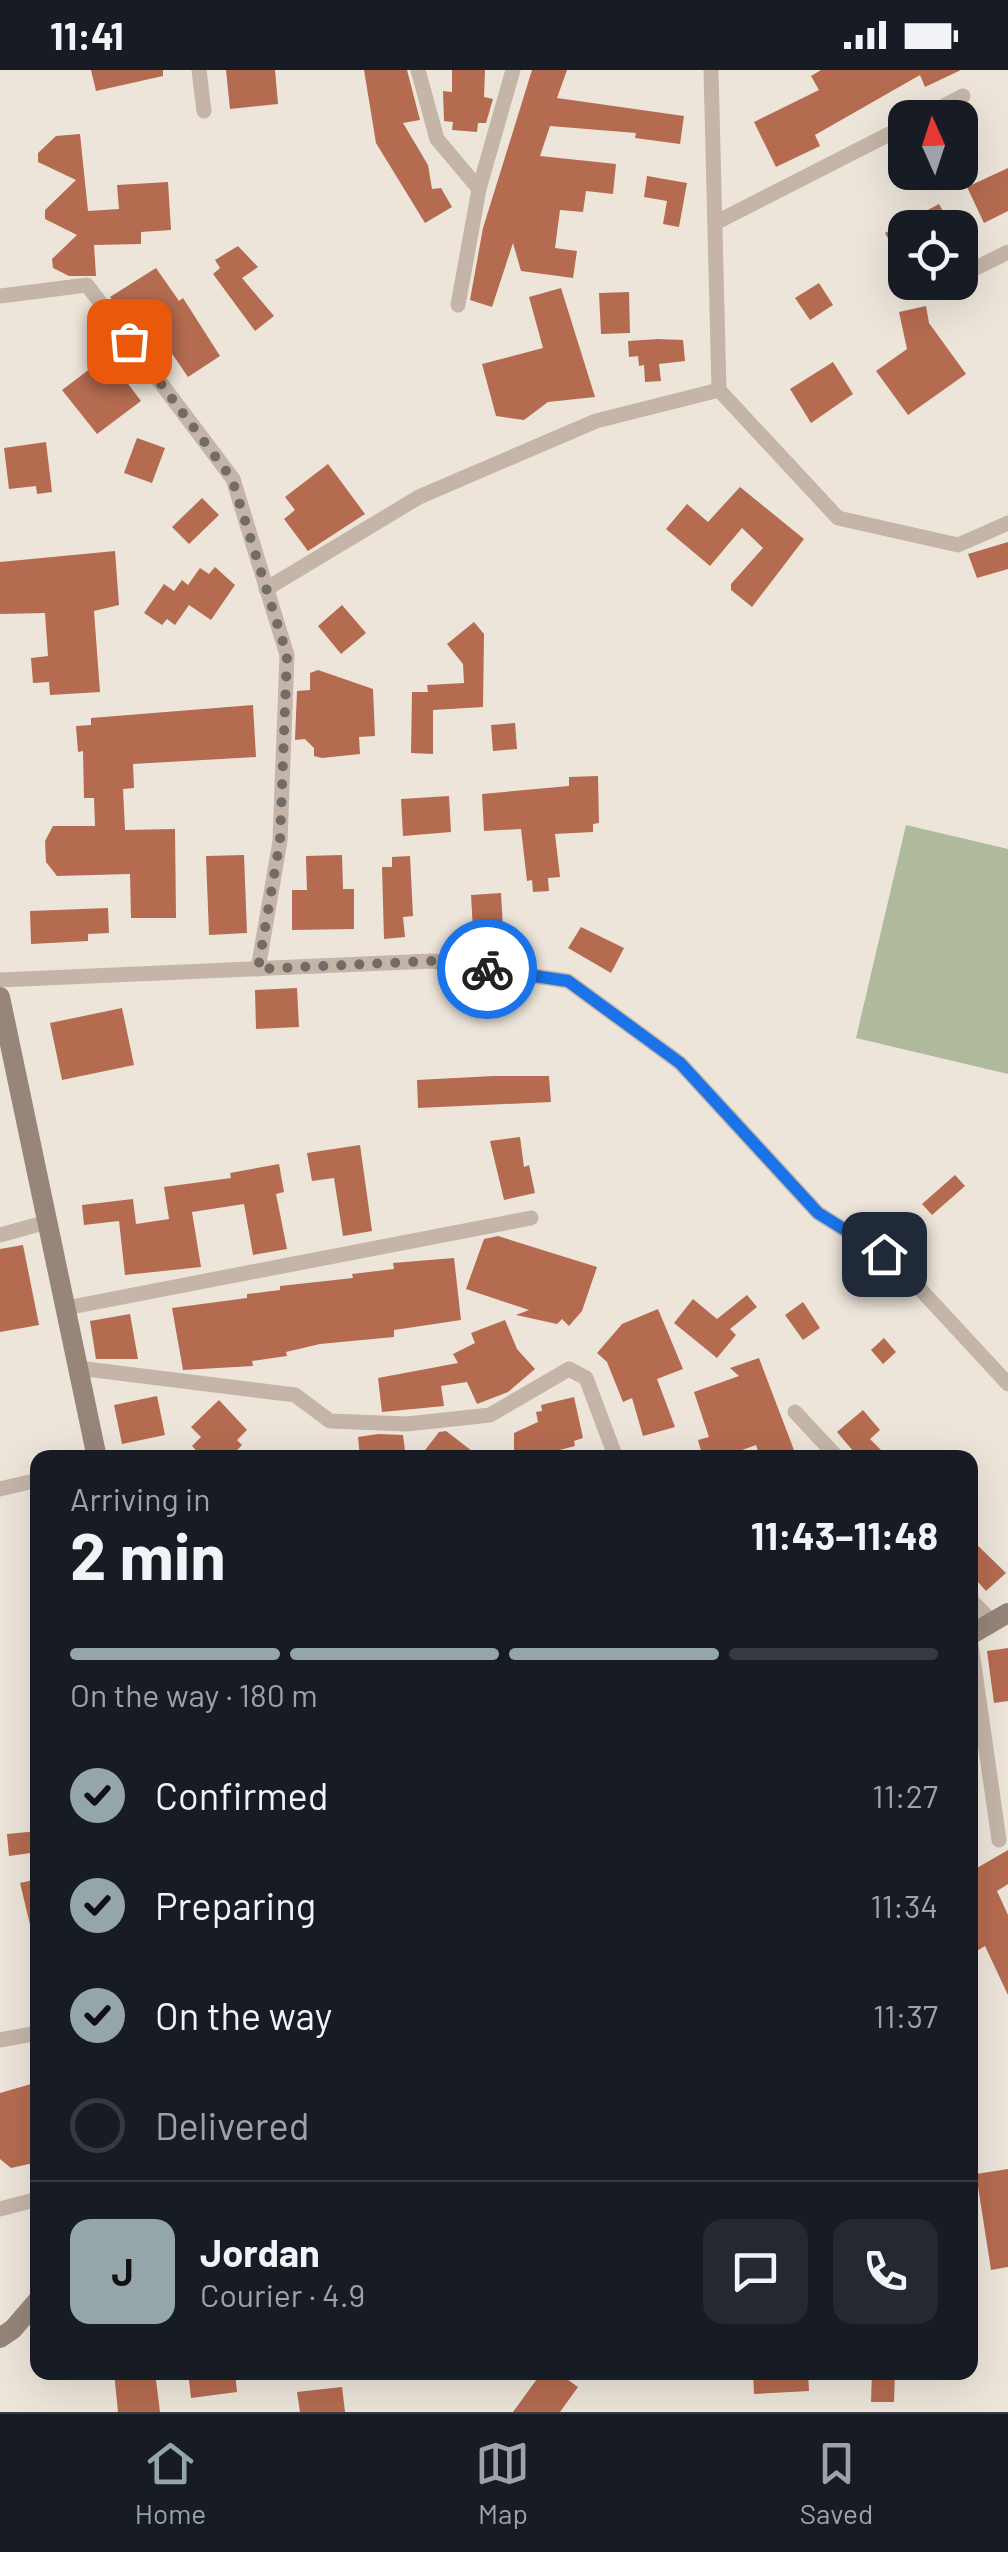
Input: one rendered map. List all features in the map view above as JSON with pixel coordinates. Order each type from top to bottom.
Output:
[{"type":"street","points":[[199,70],[204,111]]},
{"type":"street","points":[[418,70],[437,139],[479,189]]},
{"type":"street","points":[[458,305],[479,189],[513,70]]},
{"type":"street","points":[[711,70],[719,390],[838,518],[958,545],[1008,523]]},
{"type":"street","points":[[956,100],[963,96]]},
{"type":"street","points":[[715,224],[888,135]]},
{"type":"street","points":[[978,267],[1008,252]]},
{"type":"street","points":[[0,296],[87,285],[232,479],[287,655],[280,841],[258,969]]},
{"type":"street","points":[[266,589],[437,490],[596,421],[719,390]]},
{"type":"street","points":[[0,980],[432,961],[568,981],[680,1063],[818,1213],[896,1266],[1008,1384]]},
{"type":"street","points":[[0,997],[95,1450]]},
{"type":"street","points":[[66,1308],[531,1218]]},
{"type":"street","points":[[0,1234],[48,1222]]},
{"type":"street","points":[[78,1368],[295,1395],[330,1421],[407,1424],[490,1415],[568,1369],[586,1378],[613,1450]]},
{"type":"street","points":[[795,1412],[831,1450]]},
{"type":"street","points":[[0,1489],[30,1482]]},
{"type":"street","points":[[978,1604],[1000,1618],[978,1631]]},
{"type":"street","points":[[978,1690],[1000,1840]]},
{"type":"street","points":[[0,2040],[30,2035]]},
{"type":"street","points":[[0,2209],[30,2200]]},
{"type":"street","points":[[0,2338],[30,2308]]},
{"type":"green space","points":[[906,825],[1008,849],[1008,1074],[856,1038]]},
{"type":"building","points":[[91,70],[163,70],[163,76],[96,91]]},
{"type":"building","points":[[226,70],[275,70],[278,104],[230,109]]},
{"type":"building","points":[[364,70],[407,70],[420,120],[403,123],[428,165],[432,189],[441,188],[452,207],[425,223],[376,143]]},
{"type":"building","points":[[452,70],[485,70],[484,97],[493,99],[486,123],[478,123],[477,132],[452,130],[453,122],[444,121],[443,91],[452,92]]},
{"type":"building","points":[[532,70],[567,70],[557,98],[684,116],[680,144],[635,138],[636,133],[550,126],[540,156],[616,164],[613,194],[586,191],[583,212],[560,210],[555,248],[577,251],[573,278],[521,271],[513,243],[492,307],[470,300],[483,228]]},
{"type":"building","points":[[821,70],[961,70],[925,87],[920,75],[815,135],[820,146],[776,167],[754,122],[819,90],[811,76]]},
{"type":"building","points":[[80,134],[88,211],[119,209],[117,185],[168,182],[171,230],[141,232],[141,244],[94,245],[96,276],[69,276],[53,268],[52,259],[77,235],[45,219],[45,210],[76,180],[38,162],[38,153],[56,136]]},
{"type":"building","points":[[1008,168],[1008,211],[984,223],[968,190],[978,190],[978,182]]},
{"type":"building","points":[[647,176],[687,183],[679,227],[663,224],[667,201],[644,197]]},
{"type":"building","points":[[238,246],[258,267],[242,278],[274,316],[255,331],[213,274],[220,268],[215,260]]},
{"type":"building","points":[[156,268],[179,301],[183,298],[220,356],[188,377],[162,339],[150,347],[126,311],[123,314],[110,297]]},
{"type":"building","points":[[819,283],[833,305],[810,320],[795,298]]},
{"type":"building","points":[[561,288],[595,397],[548,402],[524,420],[496,416],[482,364],[543,348],[529,297]]},
{"type":"building","points":[[629,292],[630,333],[601,334],[599,293]]},
{"type":"building","points":[[926,306],[929,323],[966,374],[908,415],[876,371],[907,349],[899,312]]},
{"type":"building","points":[[683,340],[685,361],[659,364],[661,381],[645,382],[644,365],[639,366],[638,356],[629,357],[628,341]]},
{"type":"building","points":[[107,356],[141,401],[97,434],[62,390]]},
{"type":"building","points":[[833,362],[853,394],[811,423],[790,389]]},
{"type":"building","points":[[137,438],[165,448],[152,483],[124,473]]},
{"type":"building","points":[[46,442],[52,492],[37,494],[36,486],[9,489],[4,448]]},
{"type":"building","points":[[328,464],[365,514],[308,551],[284,519],[295,510],[285,497]]},
{"type":"building","points":[[740,487],[804,539],[752,607],[731,590],[731,584],[763,548],[742,528],[710,566],[666,529],[687,504],[708,522]]},
{"type":"building","points":[[202,498],[219,515],[189,544],[172,527]]},
{"type":"building","points":[[1008,542],[1008,569],[977,578],[968,554]]},
{"type":"building","points":[[115,551],[119,605],[94,611],[100,692],[50,695],[49,682],[33,683],[31,658],[48,656],[45,613],[0,614],[0,562]]},
{"type":"building","points":[[215,567],[235,585],[211,620],[189,605],[175,625],[167,619],[162,625],[144,613],[164,584],[174,591],[182,580],[188,585],[200,568],[209,574]]},
{"type":"building","points":[[342,605],[366,633],[341,654],[318,626]]},
{"type":"building","points":[[474,622],[484,634],[483,707],[433,710],[433,754],[411,753],[412,692],[428,692],[427,685],[464,683],[463,664],[447,644]]},
{"type":"building","points":[[318,670],[373,689],[375,736],[359,737],[360,754],[322,758],[314,756],[314,748],[305,739],[295,740],[297,691],[310,690],[310,673]]},
{"type":"building","points":[[253,705],[256,757],[133,764],[134,788],[123,789],[125,830],[175,829],[176,918],[131,918],[130,874],[57,876],[46,862],[45,841],[53,826],[95,826],[94,798],[84,798],[83,751],[78,752],[76,726],[91,725],[91,718]]},
{"type":"building","points":[[515,723],[517,749],[493,751],[491,725]]},
{"type":"building","points":[[598,776],[599,823],[593,824],[593,832],[555,834],[560,877],[548,878],[549,891],[533,892],[532,880],[527,881],[521,829],[484,831],[482,794],[569,786],[569,777]]},
{"type":"building","points":[[449,796],[451,832],[403,836],[401,799]]},
{"type":"building","points":[[244,855],[247,933],[209,935],[206,856]]},
{"type":"building","points":[[342,855],[343,889],[354,889],[354,929],[292,930],[292,890],[307,890],[306,856]]},
{"type":"building","points":[[410,856],[413,916],[403,917],[405,937],[384,939],[382,867],[392,867],[392,857]]},
{"type":"building","points":[[501,893],[503,929],[473,930],[471,895]]},
{"type":"building","points":[[108,908],[109,933],[88,934],[88,941],[31,944],[30,911]]},
{"type":"building","points":[[581,927],[624,948],[611,973],[568,948]]},
{"type":"building","points":[[297,988],[299,1027],[256,1029],[255,990]]},
{"type":"building","points":[[122,1008],[134,1065],[62,1080],[50,1023]]},
{"type":"building","points":[[549,1076],[551,1102],[418,1108],[417,1080]]},
{"type":"building","points":[[520,1137],[524,1167],[529,1165],[535,1193],[504,1200],[490,1141]]},
{"type":"building","points":[[360,1145],[372,1231],[343,1236],[334,1178],[312,1181],[307,1153]]},
{"type":"building","points":[[279,1164],[284,1192],[276,1194],[287,1249],[253,1255],[244,1204],[192,1212],[201,1267],[125,1275],[119,1221],[84,1225],[82,1205],[133,1199],[136,1224],[169,1219],[164,1187],[231,1178],[230,1173]]},
{"type":"building","points":[[955,1175],[965,1186],[932,1215],[922,1204]]},
{"type":"building","points":[[498,1236],[597,1267],[582,1311],[569,1326],[562,1319],[557,1324],[516,1315],[529,1310],[466,1289],[484,1239]]},
{"type":"building","points":[[23,1245],[39,1325],[0,1332],[0,1249]]},
{"type":"building","points":[[454,1258],[461,1320],[394,1330],[394,1337],[320,1344],[286,1352],[287,1356],[252,1361],[253,1366],[183,1370],[172,1308],[247,1298],[247,1294],[280,1290],[280,1286],[353,1278],[352,1274],[394,1269],[393,1263]]},
{"type":"building","points":[[747,1295],[757,1307],[730,1329],[736,1335],[717,1358],[674,1323],[693,1299],[717,1319]]},
{"type":"building","points":[[803,1302],[820,1328],[803,1340],[785,1315]]},
{"type":"building","points":[[658,1309],[683,1369],[657,1379],[675,1427],[643,1436],[632,1398],[623,1402],[607,1362],[597,1353],[622,1324]]},
{"type":"building","points":[[130,1314],[138,1359],[96,1359],[90,1321]]},
{"type":"building","points":[[505,1320],[517,1349],[535,1369],[508,1392],[477,1404],[467,1382],[441,1386],[444,1406],[382,1412],[378,1378],[458,1363],[453,1354],[475,1343],[471,1333]]},
{"type":"building","points":[[884,1338],[896,1352],[883,1364],[871,1350]]},
{"type":"building","points":[[759,1358],[794,1450],[758,1450],[756,1445],[742,1450],[701,1450],[698,1440],[709,1437],[694,1392],[739,1376],[730,1368]]},
{"type":"building","points":[[157,1396],[165,1435],[122,1444],[114,1405]]},
{"type":"building","points":[[574,1397],[583,1438],[574,1441],[575,1446],[560,1450],[514,1450],[514,1433],[538,1422],[536,1412],[542,1411],[541,1405]]},
{"type":"building","points":[[219,1400],[247,1430],[237,1440],[242,1445],[237,1450],[196,1450],[192,1446],[201,1437],[191,1427]]},
{"type":"building","points":[[863,1410],[880,1430],[870,1439],[881,1450],[852,1450],[837,1432]]},
{"type":"building","points":[[446,1431],[471,1450],[425,1450],[439,1432]]},
{"type":"building","points":[[403,1435],[405,1450],[359,1450],[358,1437]]},
{"type":"building","points":[[978,1546],[1006,1573],[986,1591],[978,1582]]},
{"type":"building","points":[[1008,1648],[1008,1701],[994,1703],[987,1651]]},
{"type":"building","points":[[30,1832],[30,1853],[9,1856],[7,1834]]},
{"type":"building","points":[[1008,1850],[1008,1884],[997,1891],[1008,1915],[1008,1995],[985,1946],[978,1950],[978,1867]]},
{"type":"building","points":[[30,1881],[30,1925],[20,1883]]},
{"type":"building","points":[[30,2084],[30,2164],[11,2168],[0,2159],[0,2093]]},
{"type":"building","points":[[1008,2169],[1008,2267],[991,2270],[978,2174]]},
{"type":"building","points":[[115,2380],[156,2380],[160,2412],[118,2412]]},
{"type":"building","points":[[189,2380],[236,2380],[237,2392],[191,2398]]},
{"type":"building","points":[[536,2380],[568,2380],[578,2387],[560,2412],[513,2412]]},
{"type":"building","points":[[753,2380],[808,2380],[809,2391],[754,2394]]},
{"type":"building","points":[[872,2380],[895,2380],[894,2402],[871,2402]]},
{"type":"building","points":[[342,2387],[345,2412],[300,2412],[297,2392]]},
{"type":"way so far","points":[[129,341],[232,479],[287,655],[280,841],[258,969],[432,961],[487,969]]},
{"type":"route","points":[[487,969],[568,981],[680,1063],[818,1213],[884,1254]]}]
